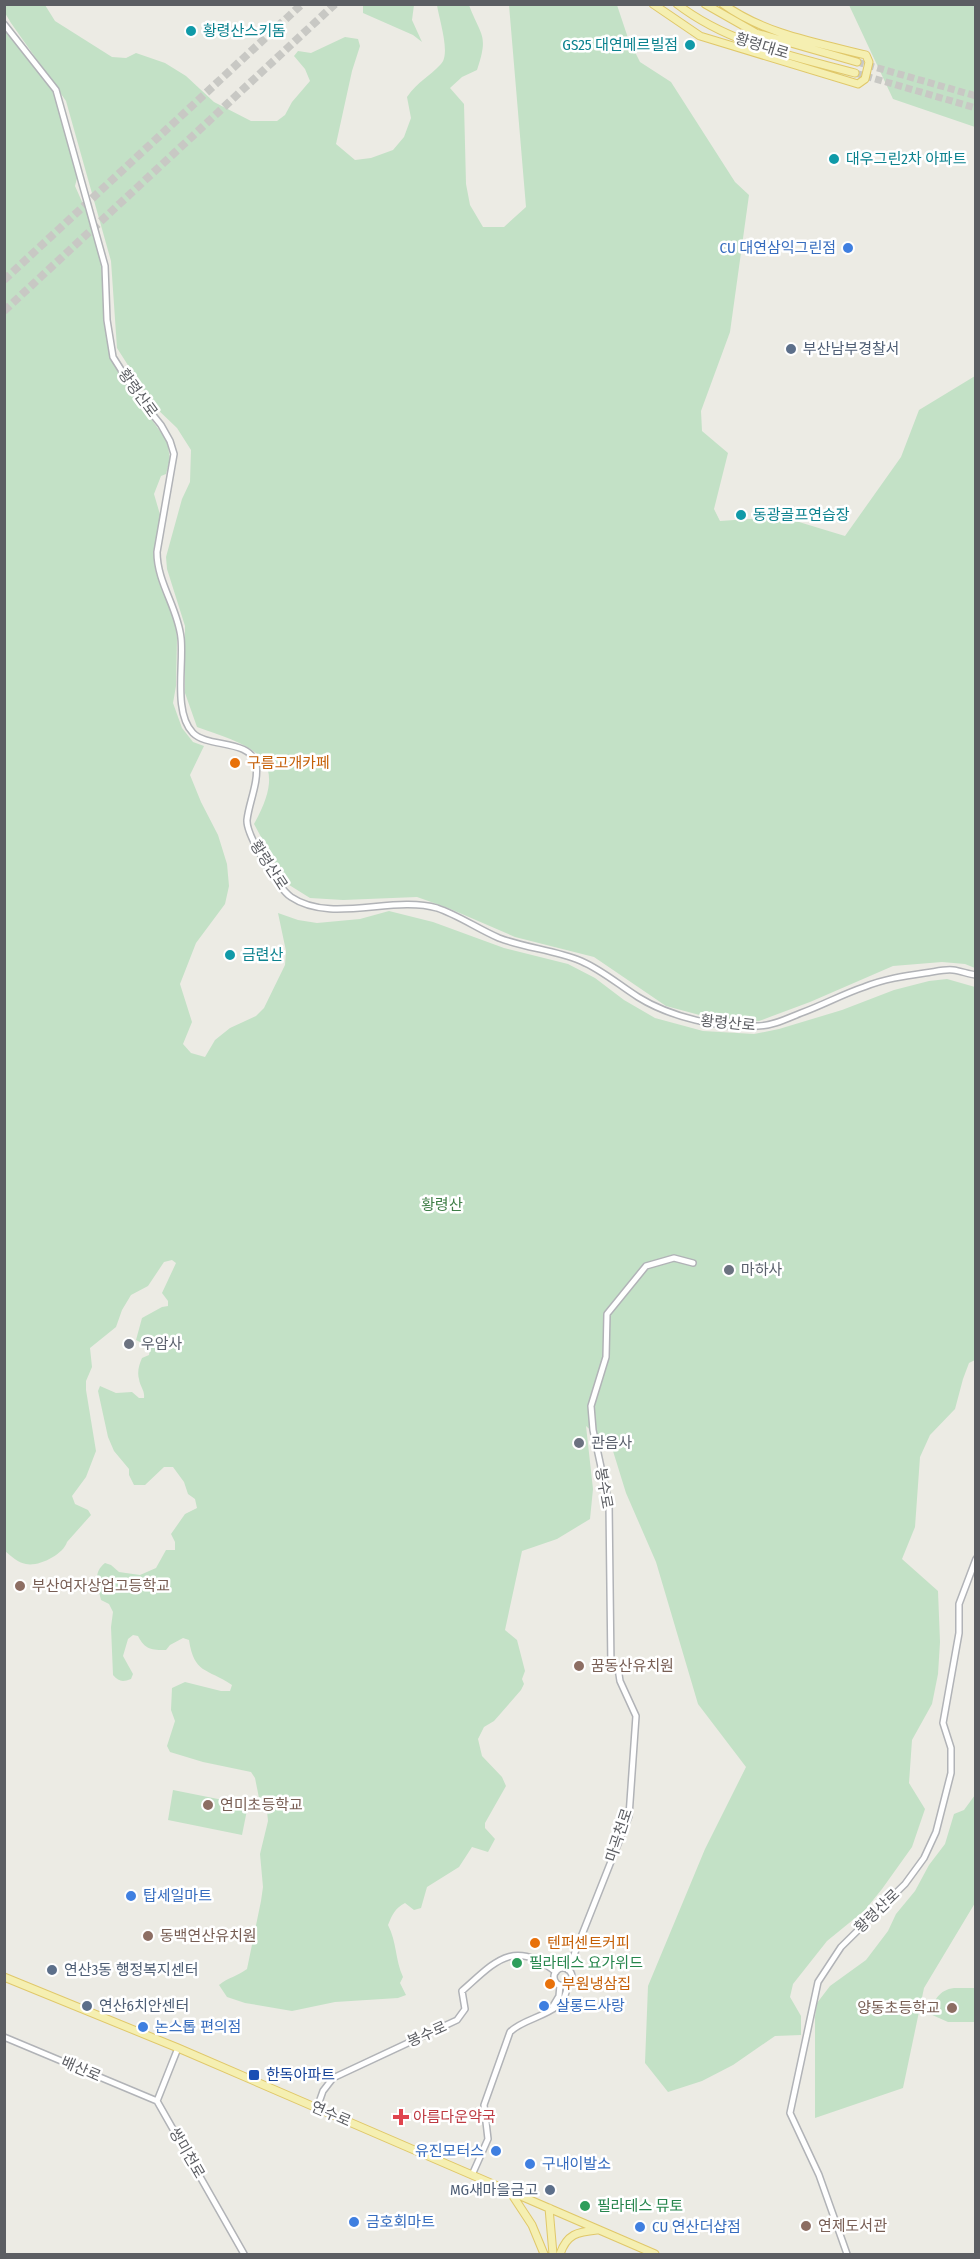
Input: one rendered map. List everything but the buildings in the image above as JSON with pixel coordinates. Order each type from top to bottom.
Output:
[{"type":"main road","points":[[653,4],[686,28],[718,42],[858,84],[865,79],[868,62],[866,55],[765,26],[723,4]]},
{"type":"main road","name":"황령대로","points":[[677,4],[715,30],[737,39],[855,73]]},
{"type":"main road","name":"황령대로","points":[[705,4],[756,33],[857,62]]},
{"type":"main road","name":"연수로","points":[[4,1977],[178,2048],[656,2254]]},
{"type":"main road","points":[[509,2191],[532,2225],[544,2254]]},
{"type":"main road","points":[[549,2208],[553,2254]]},
{"type":"main road","points":[[560,2254],[569,2238],[584,2231],[598,2229]]},
{"type":"street","name":"황령산로","points":[[4,24],[56,90],[105,266],[107,320],[113,357],[137,395],[161,425],[174,454],[157,552],[157,564],[160,579],[175,613],[181,639],[182,704],[187,724],[193,734],[205,740],[241,748],[250,753],[255,762],[256,774],[247,821],[250,835],[290,897],[319,907],[419,905],[439,909],[498,937],[578,960],[601,971],[660,1010],[691,1020],[760,1026],[772,1024],[864,987],[897,977],[951,970],[975,975]]},
{"type":"street","name":"봉수로","points":[[611,1668],[609,1504],[593,1430],[591,1406],[606,1357],[607,1314],[646,1266],[674,1258],[693,1263]]},
{"type":"street","name":"황령산로","points":[[847,2254],[819,2175],[790,2113],[818,1982],[841,1947],[905,1884],[924,1858],[936,1832],[951,1773],[951,1748],[944,1723],[959,1633],[959,1604],[975,1559]]},
{"type":"street","name":"마곡천로","points":[[551,2010],[564,1998],[567,1985],[572,1979],[568,1970],[629,1816],[636,1716],[620,1681],[618,1668],[611,1668]]},
{"type":"street","name":"봉수로","points":[[317,2108],[322,2091],[333,2078],[457,2020],[465,2009],[462,1991],[496,1961],[508,1956],[521,1955],[537,1960],[556,1972]]},
{"type":"street","points":[[567,1985],[560,1985],[554,1980],[556,1972],[563,1968],[568,1970]]},
{"type":"street","points":[[472,2175],[488,2139],[484,2105],[510,2032],[517,2026],[551,2010],[559,1996],[560,1985]]},
{"type":"street","name":"배산로","points":[[4,2037],[157,2101]]},
{"type":"street","points":[[157,2101],[178,2048]]},
{"type":"street","name":"쌍미천로","points":[[157,2101],[244,2254]]},
{"type":"green space","points":[[5,5],[45,5],[55,21],[112,57],[126,58],[136,53],[165,63],[186,76],[214,102],[251,121],[277,121],[285,115],[292,102],[310,81],[305,69],[294,56],[298,51],[311,53],[345,37],[358,39],[360,46],[352,71],[336,144],[355,160],[371,158],[393,150],[404,137],[411,118],[407,97],[444,59],[444,36],[437,5],[469,5],[482,36],[481,58],[477,70],[462,77],[450,88],[464,104],[466,184],[470,205],[483,227],[504,227],[526,207],[509,5],[617,5],[628,38],[640,62],[671,82],[735,182],[749,195],[730,332],[701,411],[702,431],[728,453],[714,509],[720,521],[776,515],[845,536],[901,457],[919,410],[975,376],[975,968],[965,964],[942,962],[893,966],[759,1021],[707,1017],[666,1006],[594,957],[515,937],[417,897],[343,900],[310,898],[286,883],[254,824],[265,801],[269,783],[267,769],[261,758],[250,749],[197,727],[185,693],[185,626],[167,569],[166,557],[182,499],[190,482],[191,450],[177,428],[154,406],[117,348],[111,261],[66,101],[11,23],[5,13]]},
{"type":"green space","points":[[363,5],[414,5],[412,20],[422,42],[413,35],[363,13]]},
{"type":"green space","points":[[849,5],[975,5],[975,127],[893,99]]},
{"type":"green space","name":"황령산","points":[[4,27],[53,90],[78,174],[75,186],[91,222],[101,262],[105,323],[111,357],[167,441],[170,459],[166,474],[161,476],[154,494],[161,518],[154,561],[156,573],[175,623],[176,686],[173,703],[182,728],[193,742],[204,746],[190,775],[218,835],[227,864],[229,886],[225,904],[196,943],[180,984],[192,1022],[183,1044],[191,1053],[205,1057],[215,1040],[230,1028],[256,1016],[264,1008],[285,965],[286,951],[278,913],[298,920],[317,923],[360,919],[389,911],[433,922],[504,948],[568,964],[595,978],[624,1000],[655,1018],[703,1031],[754,1034],[779,1029],[842,1010],[894,990],[929,981],[947,979],[975,987],[975,1360],[969,1363],[955,1409],[930,1435],[920,1457],[915,1527],[902,1559],[938,1591],[940,1642],[938,1674],[932,1704],[912,1740],[909,1783],[925,1809],[912,1847],[882,1889],[865,1910],[827,1941],[793,1984],[790,1997],[801,2016],[801,2035],[775,2036],[733,2065],[702,2081],[668,2092],[645,2063],[648,1986],[705,1849],[746,1767],[698,1704],[656,1562],[626,1493],[613,1451],[586,1426],[593,1489],[590,1519],[557,1539],[522,1551],[505,1630],[517,1640],[525,1671],[522,1679],[524,1684],[494,1721],[484,1727],[478,1739],[482,1756],[502,1777],[506,1786],[485,1823],[485,1828],[495,1839],[488,1852],[472,1847],[459,1867],[427,1887],[421,1908],[414,1910],[405,1903],[392,1915],[388,1925],[403,1977],[400,1983],[406,1995],[398,1998],[335,2002],[292,2011],[245,2003],[227,1997],[219,1985],[247,1969],[263,1887],[260,1854],[268,1821],[267,1811],[259,1798],[255,1778],[251,1772],[170,1752],[167,1746],[175,1721],[171,1710],[172,1688],[185,1682],[230,1691],[232,1685],[198,1665],[191,1651],[189,1640],[183,1638],[166,1650],[157,1650],[146,1647],[138,1636],[133,1635],[128,1639],[123,1656],[133,1674],[131,1679],[121,1681],[113,1675],[111,1627],[113,1612],[109,1604],[101,1600],[97,1580],[98,1571],[105,1563],[119,1572],[140,1575],[156,1568],[166,1550],[175,1550],[175,1542],[171,1534],[185,1514],[197,1508],[195,1499],[188,1494],[184,1482],[173,1467],[164,1467],[145,1485],[134,1485],[129,1469],[114,1451],[108,1437],[98,1391],[100,1386],[116,1393],[132,1392],[139,1398],[144,1398],[138,1371],[142,1358],[149,1355],[150,1347],[136,1340],[142,1318],[168,1306],[168,1301],[162,1293],[176,1263],[172,1260],[164,1262],[148,1286],[131,1295],[116,1327],[90,1348],[92,1367],[86,1381],[86,1390],[96,1451],[86,1477],[72,1496],[75,1504],[88,1510],[91,1515],[61,1551],[43,1562],[23,1563],[5,1551]]},
{"type":"green space","points":[[173,1790],[248,1805],[242,1835],[168,1820]]},
{"type":"green space","points":[[975,1795],[975,1903],[924,1988],[903,2088],[815,2118],[817,2003],[830,1986],[866,1960],[888,1931],[896,1914],[915,1891],[929,1865],[945,1844],[954,1814],[964,1810]]},
{"type":"green space","points":[[954,1988],[975,1988],[975,2022],[948,2022],[930,2014],[938,1997],[944,1991]]},
{"type":"tunnel","points":[[4,280],[302,4]]},
{"type":"tunnel","points":[[4,311],[335,4]]},
{"type":"tunnel","points":[[857,62],[976,96]]},
{"type":"tunnel","points":[[855,73],[976,108]]},
{"type":"place","name":"황령산스키돔","points":[[191,31]]},
{"type":"place","name":"GS25 대연메르빌점","points":[[690,45]]},
{"type":"place","name":"대우그린2차 아파트","points":[[834,159]]},
{"type":"place","name":"CU 대연삼익그린점","points":[[848,248]]},
{"type":"place","name":"부산남부경찰서","points":[[791,349]]},
{"type":"place","name":"동광골프연습장","points":[[741,515]]},
{"type":"place","name":"구름고개카페","points":[[235,763]]},
{"type":"place","name":"금련산","points":[[230,955]]},
{"type":"place","name":"마하사","points":[[729,1270]]},
{"type":"place","name":"우암사","points":[[129,1344]]},
{"type":"place","name":"관음사","points":[[579,1443]]},
{"type":"place","name":"부산여자상업고등학교","points":[[20,1586]]},
{"type":"place","name":"꿈동산유치원","points":[[579,1666]]},
{"type":"place","name":"연미초등학교","points":[[208,1805]]},
{"type":"place","name":"탑세일마트","points":[[131,1896]]},
{"type":"place","name":"동백연산유치원","points":[[148,1936]]},
{"type":"place","name":"텐퍼센트커피","points":[[535,1943]]},
{"type":"place","name":"필라테스 요가위드","points":[[517,1963]]},
{"type":"place","name":"연산3동 행정복지센터","points":[[52,1970]]},
{"type":"place","name":"부원냉삼집","points":[[550,1984]]},
{"type":"place","name":"연산6치안센터","points":[[87,2006]]},
{"type":"place","name":"살롱드사랑","points":[[544,2006]]},
{"type":"place","name":"양동초등학교","points":[[952,2008]]},
{"type":"place","name":"논스톱 편의점","points":[[143,2027]]},
{"type":"place","name":"한독아파트","points":[[254,2075]]},
{"type":"place","name":"아름다운약국","points":[[401,2117]]},
{"type":"place","name":"유진모터스","points":[[496,2151]]},
{"type":"place","name":"구내이발소","points":[[530,2164]]},
{"type":"place","name":"MG새마을금고","points":[[550,2190]]},
{"type":"place","name":"필라테스 뮤토","points":[[585,2206]]},
{"type":"place","name":"금호회마트","points":[[354,2222]]},
{"type":"place","name":"연제도서관","points":[[806,2226]]},
{"type":"place","name":"CU 연산더샵점","points":[[640,2227]]}]
